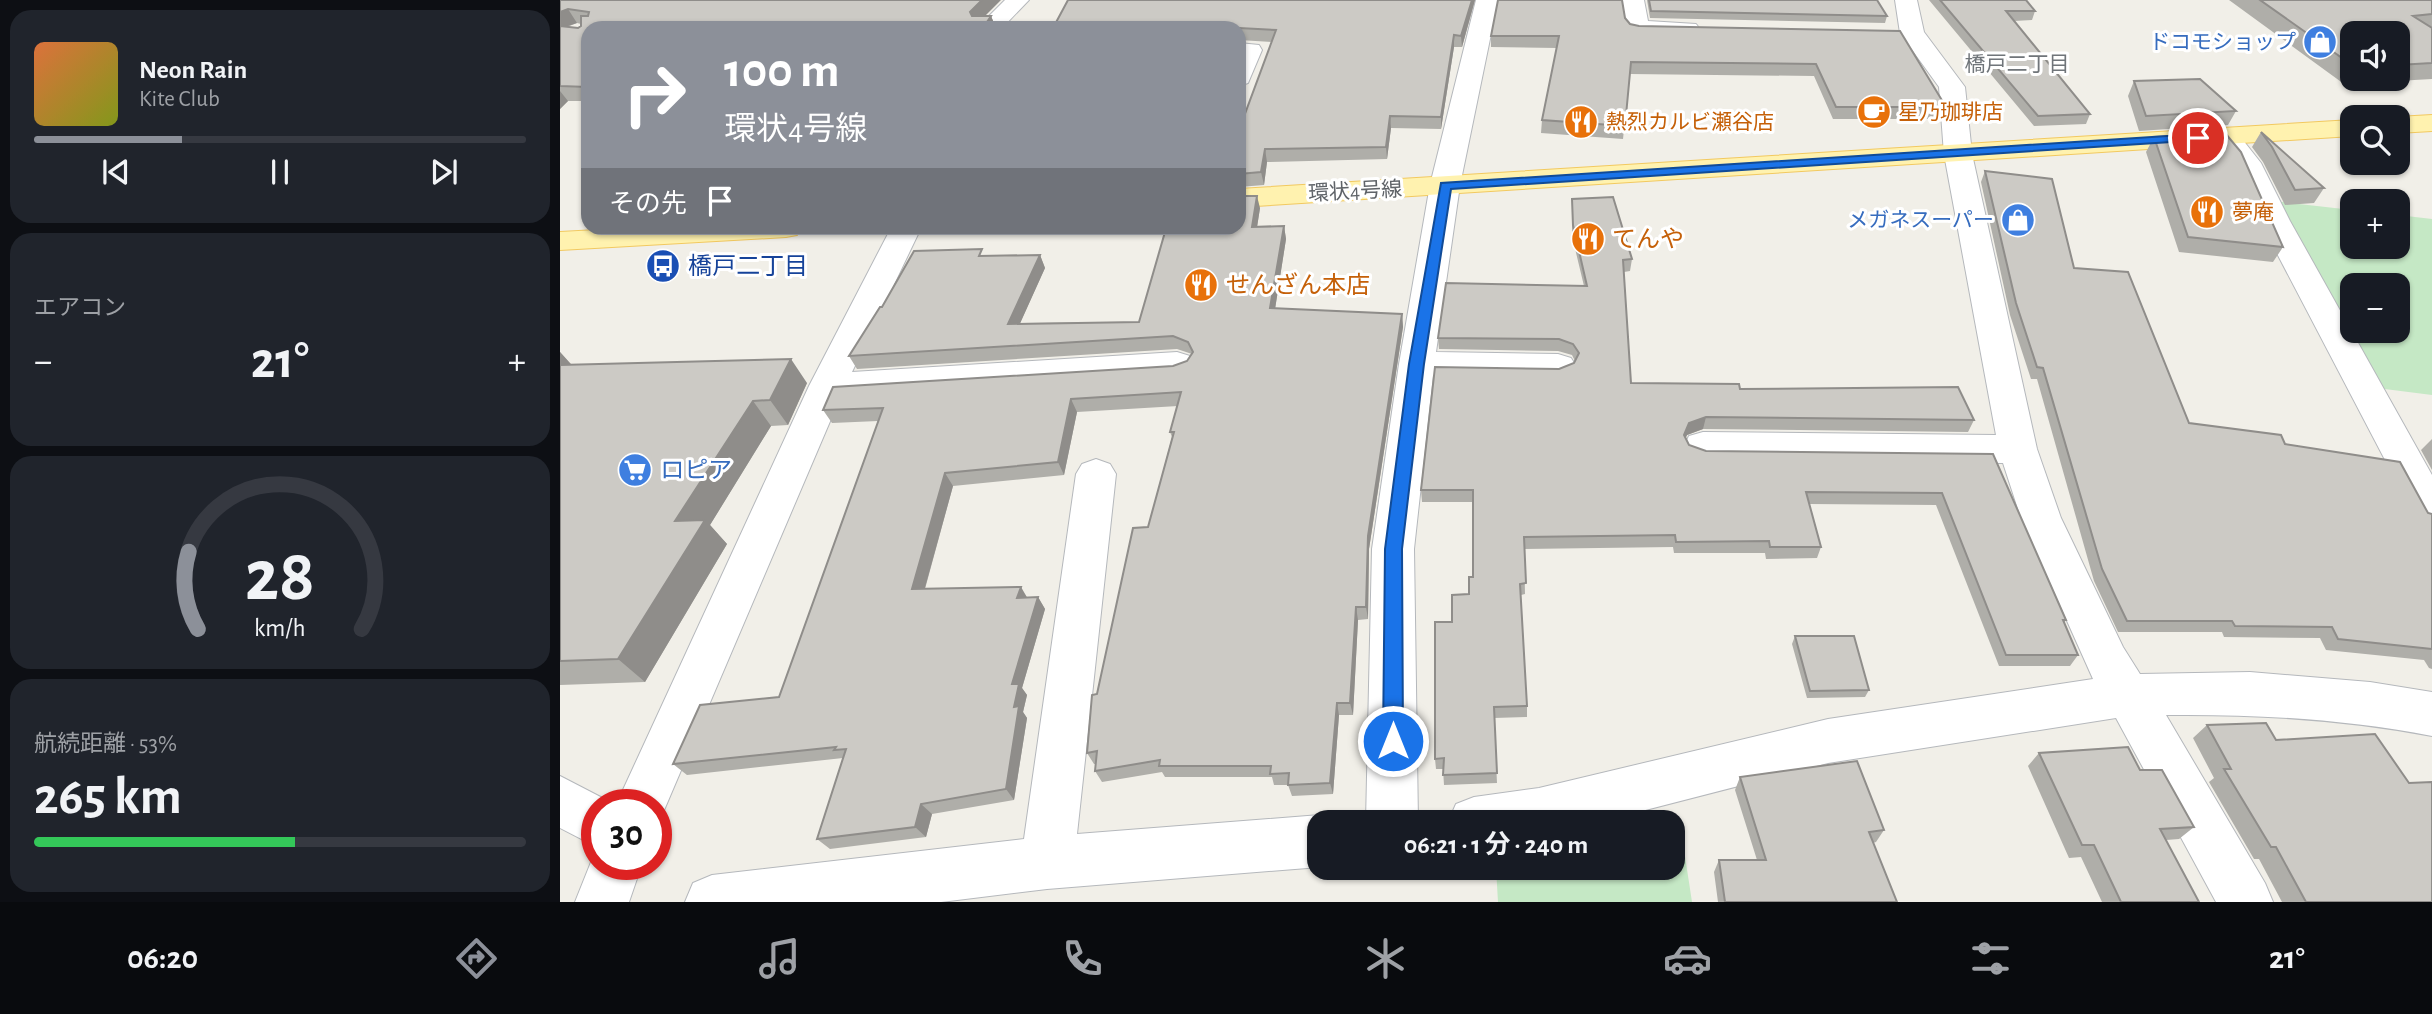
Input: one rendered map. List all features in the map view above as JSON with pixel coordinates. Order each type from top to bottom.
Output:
[{"type":"main road","points":[[2410,124],[2432,123]]},
{"type":"main road","name":"環状4号線","points":[[1246,198],[2340,129]]},
{"type":"main road","points":[[560,240],[654,235]]},
{"type":"street","points":[[996,21],[1018,0]]},
{"type":"street","points":[[1392,810],[1394,549],[1417,364],[1445,186],[1487,0]]},
{"type":"street","points":[[1633,0],[1638,28],[1706,30]]},
{"type":"street","points":[[1906,0],[1912,33],[1952,87],[1958,154],[2018,449],[2042,518],[2107,661],[2246,902]]},
{"type":"street","points":[[1885,33],[1912,33]]},
{"type":"street","points":[[2225,136],[2247,163],[2275,221],[2432,512]]},
{"type":"street","points":[[648,789],[827,386],[902,235]]},
{"type":"street","points":[[827,386],[1177,364]]},
{"type":"street","points":[[1417,364],[1558,366]]},
{"type":"street","points":[[1703,446],[2018,449]]},
{"type":"street","points":[[1047,863],[1096,474]]},
{"type":"street","points":[[1551,810],[1828,741],[2126,695],[2250,693],[2370,703],[2432,714]]},
{"type":"street","points":[[560,800],[581,812]]},
{"type":"street","points":[[712,902],[1047,863],[1307,842]]},
{"type":"street","points":[[602,902],[610,880]]},
{"type":"green space","points":[[2274,201],[2340,209],[2340,259],[2410,259],[2410,216],[2432,219],[2432,395],[2377,388],[2352,343],[2410,343],[2410,273],[2340,273],[2340,321]]},
{"type":"green space","points":[[1685,856],[1692,902],[1498,902],[1497,880],[1685,880]]},
{"type":"building","points":[[560,0],[982,0],[970,12],[972,16],[991,16],[988,21],[581,21],[581,16],[588,16],[589,12],[568,9],[560,12]]},
{"type":"building","points":[[1068,0],[1472,0],[1461,36],[1454,35],[1441,117],[1390,116],[1386,147],[1265,149],[1261,172],[1246,173],[1246,111],[1276,30],[1246,28],[1246,21],[1057,21]]},
{"type":"building","points":[[1498,0],[1622,0],[1625,18],[1630,24],[1639,26],[1900,31],[1943,102],[1943,107],[1836,107],[1816,64],[1631,62],[1625,126],[1542,120],[1559,36],[1491,36]]},
{"type":"building","points":[[1649,0],[1877,0],[1887,16],[1651,11]]},
{"type":"building","points":[[1940,0],[2026,0],[2035,11],[2006,11],[2090,114],[2038,116]]},
{"type":"building","points":[[2260,0],[2432,0],[2432,14],[2413,16],[2432,28],[2432,63],[2410,64],[2410,21],[2340,21],[2340,57]]},
{"type":"building","points":[[560,26],[581,26],[581,87],[560,86]]},
{"type":"building","points":[[2200,79],[2236,111],[2146,116],[2134,81]]},
{"type":"building","points":[[2261,132],[2324,188],[2295,190]]},
{"type":"building","points":[[2225,133],[2241,152],[2283,247],[2188,237],[2154,137]]},
{"type":"building","points":[[1985,171],[2052,179],[2074,268],[2128,272],[2189,423],[2281,435],[2285,444],[2400,462],[2428,513],[2432,514],[2432,649],[2338,639],[2332,627],[2235,626],[2232,621],[2127,621],[2102,569],[2043,368],[2037,367],[2016,303]]},
{"type":"building","points":[[1246,196],[1257,196],[1252,227],[1284,226],[1270,308],[1402,314],[1368,536],[1366,607],[1356,607],[1350,703],[1337,703],[1330,783],[1288,785],[1289,773],[1270,774],[1271,766],[1159,766],[1160,760],[1095,771],[1097,751],[1087,753],[1092,695],[1097,694],[1133,528],[1148,527],[1174,432],[1170,432],[1181,392],[1071,399],[1058,462],[945,473],[912,589],[1021,587],[1017,598],[1038,597],[1012,684],[1019,684],[1014,707],[1019,706],[1006,789],[921,804],[915,827],[817,839],[846,749],[834,750],[836,747],[673,764],[700,705],[779,697],[883,408],[823,410],[833,387],[1173,366],[1187,361],[1193,352],[1188,342],[1173,336],[849,356],[882,307],[914,251],[982,249],[979,256],[1040,255],[1008,324],[1139,322],[1164,235],[1246,235]]},
{"type":"building","points":[[1613,197],[1632,259],[1623,260],[1631,383],[1739,384],[1740,389],[1958,387],[1974,420],[1706,417],[1689,423],[1684,435],[1689,445],[1706,451],[1993,454],[2066,620],[2063,620],[2078,655],[2006,655],[1942,493],[1806,492],[1821,547],[1770,547],[1769,541],[1676,542],[1675,535],[1524,537],[1526,583],[1520,584],[1527,706],[1494,707],[1497,773],[1443,775],[1444,758],[1435,759],[1435,622],[1452,622],[1452,595],[1469,594],[1469,577],[1473,577],[1473,490],[1421,490],[1435,367],[1559,369],[1574,363],[1579,353],[1573,344],[1559,339],[1438,338],[1446,283],[1587,286],[1573,225],[1572,199]]},
{"type":"building","points":[[791,359],[770,400],[753,401],[675,521],[705,520],[618,659],[560,661],[560,365]]},
{"type":"building","points":[[1795,636],[1854,636],[1869,690],[1810,691]]},
{"type":"building","points":[[2266,723],[2276,740],[2375,734],[2409,783],[2432,782],[2432,902],[2306,902],[2276,847],[2271,847],[2224,769],[2231,769],[2207,725]]},
{"type":"building","points":[[2128,747],[2140,770],[2162,770],[2194,827],[2160,829],[2199,902],[2121,902],[2094,845],[2082,845],[2039,753]]},
{"type":"building","points":[[1857,761],[1884,830],[1869,832],[1897,902],[1725,902],[1719,860],[1766,860],[1740,777]]},
{"type":"place","name":"ドコモショップ","points":[[2320,42]]},
{"type":"place","name":"星乃珈琲店","points":[[1874,112]]},
{"type":"place","name":"熱烈カルビ瀬谷店","points":[[1581,122]]},
{"type":"place","name":"夢庵","points":[[2207,212]]},
{"type":"place","name":"メガネスーパー","points":[[2018,220]]},
{"type":"place","name":"てんや","points":[[1588,239]]},
{"type":"place","name":"橋戸二丁目","points":[[663,266]]},
{"type":"place","name":"せんざん本店","points":[[1201,285]]},
{"type":"place","name":"ロピア","points":[[635,470]]},
{"type":"district","name":"橋戸二丁目","points":[[2017,64]]},
{"type":"route","points":[[1393,741],[1394,549],[1417,364],[1445,186],[2198,138]]}]
